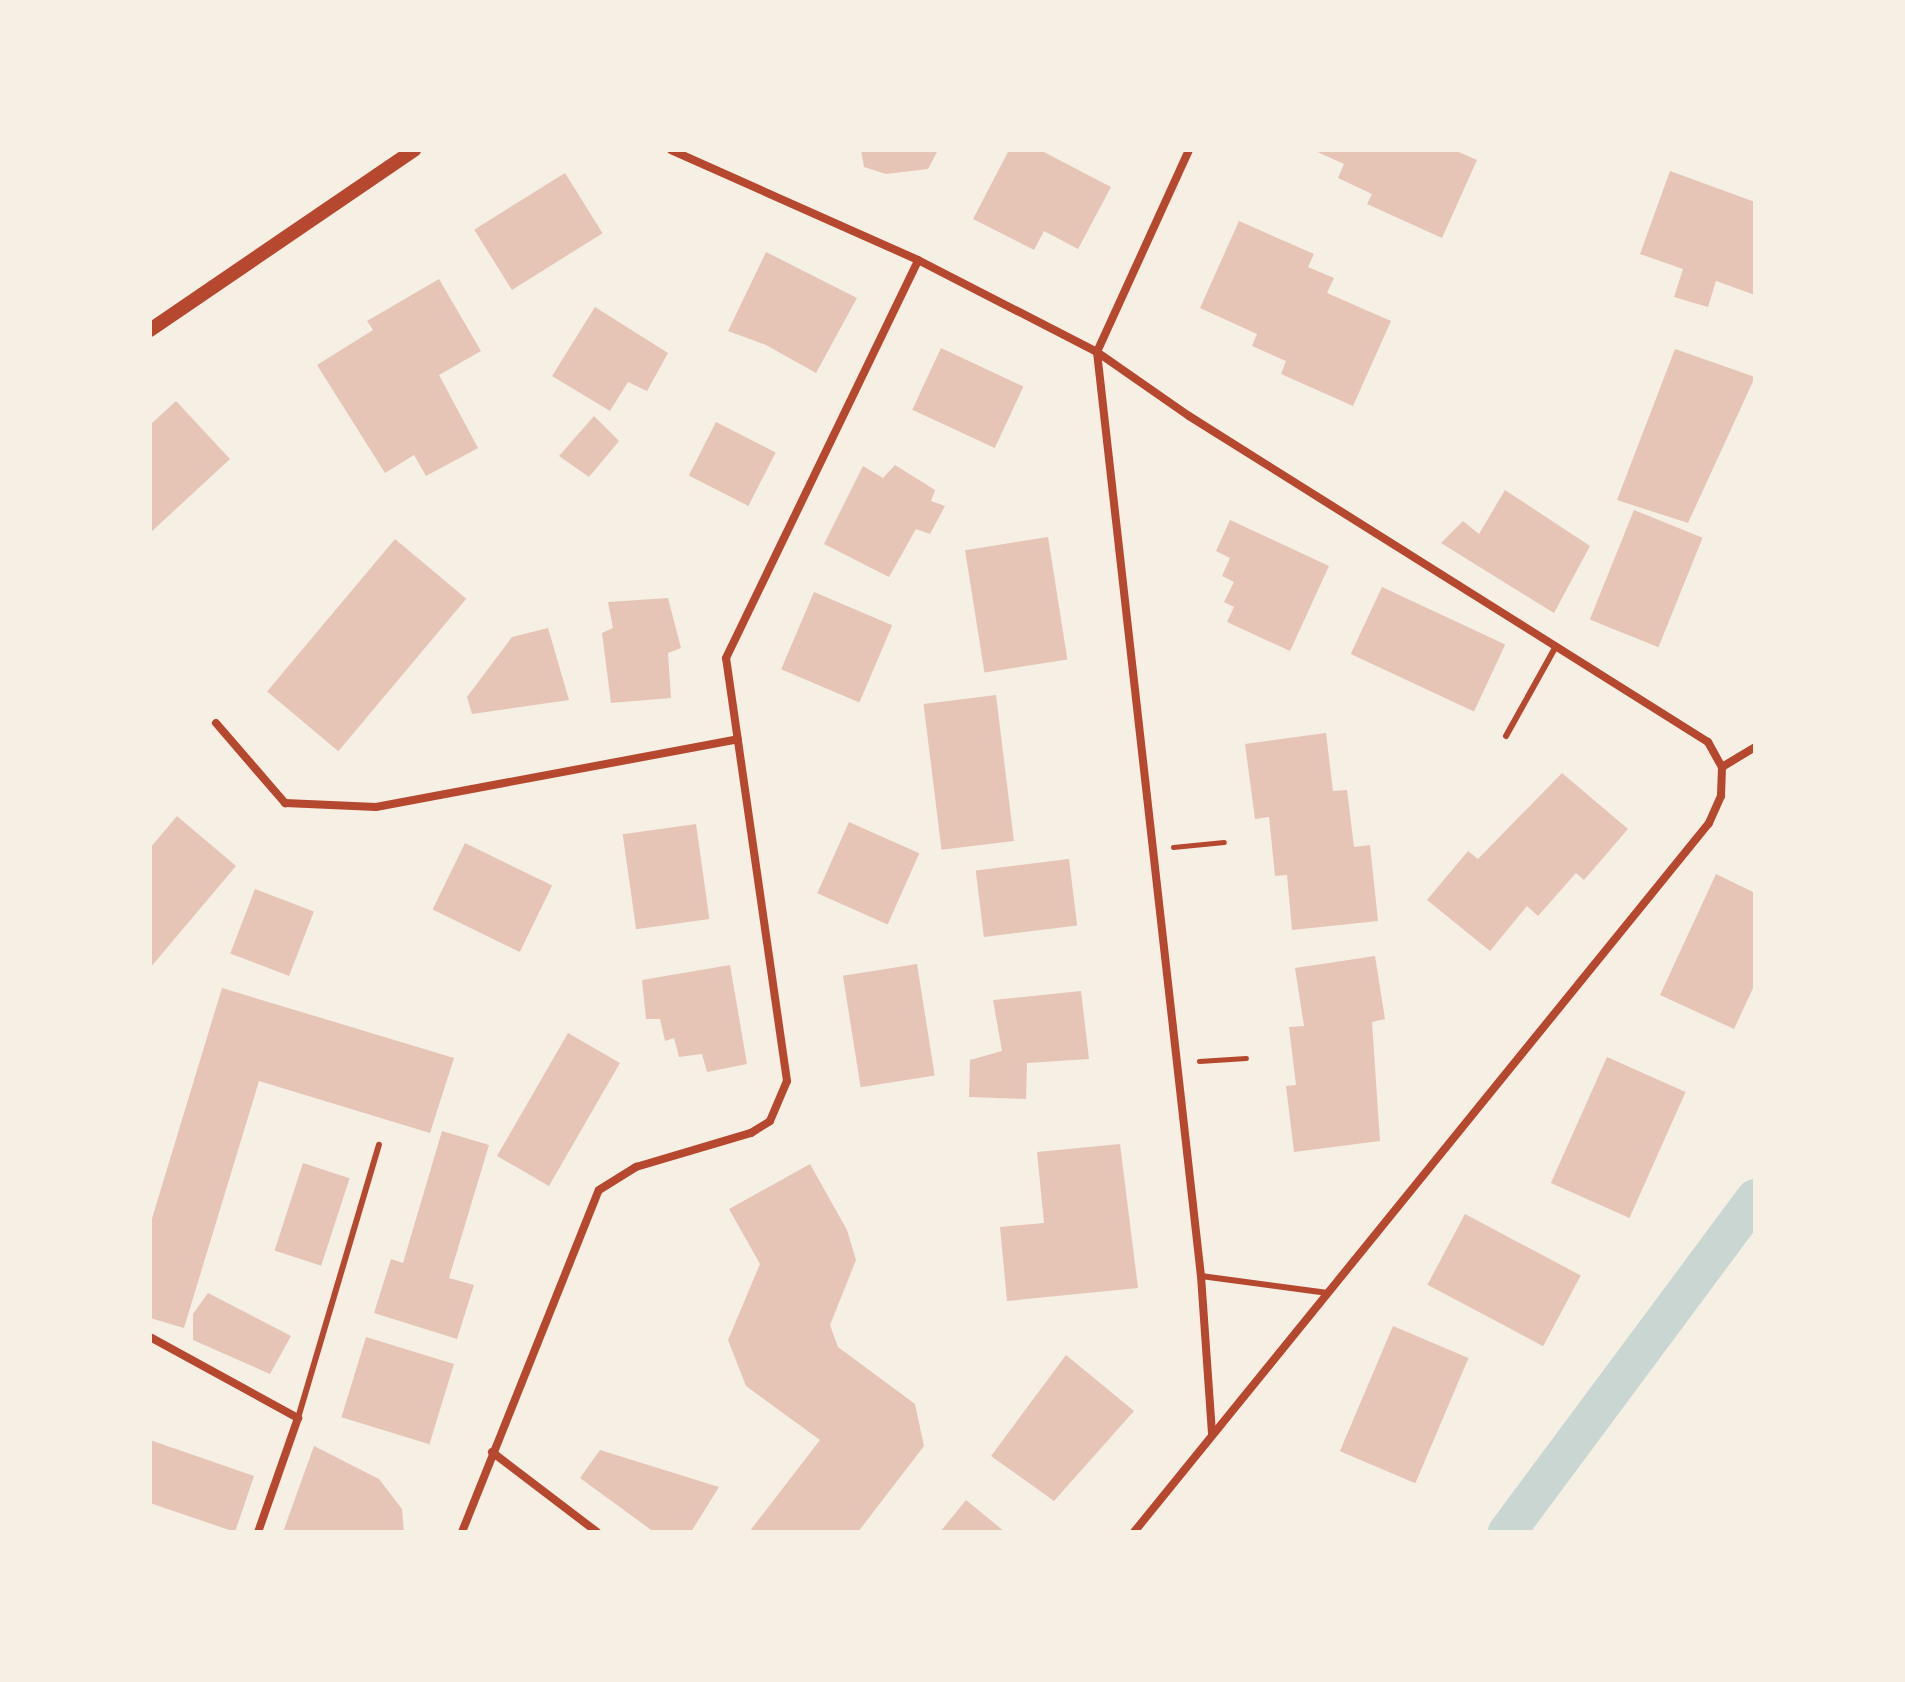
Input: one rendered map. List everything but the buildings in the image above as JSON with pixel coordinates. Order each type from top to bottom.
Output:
[{"type":"street","points":[[150,330],[414,150]]},
{"type":"street","points":[[671,150],[918,260],[1097,352],[1189,416],[1708,742],[1722,767],[1721,796],[1709,823],[1134,1532]]},
{"type":"street","points":[[1189,150],[1097,352],[1201,1276],[1212,1433]]},
{"type":"street","points":[[462,1532],[599,1190],[636,1167],[751,1133],[770,1121],[787,1081],[726,658],[918,260]]},
{"type":"street","points":[[216,723],[285,803],[376,807],[738,739]]},
{"type":"street","points":[[1722,767],[1755,747]]},
{"type":"street","points":[[150,1337],[298,1418],[258,1532]]},
{"type":"street","points":[[492,1452],[597,1532]]},
{"type":"lane","points":[[1506,736],[1556,646]]},
{"type":"lane","points":[[298,1418],[379,1145]]},
{"type":"lane","points":[[1201,1276],[1328,1293]]},
{"type":"path","points":[[1152,848],[1224,842]]},
{"type":"path","points":[[1176,1063],[1246,1058]]},
{"type":"waterway","points":[[1507,1532],[1755,1198]]}]
